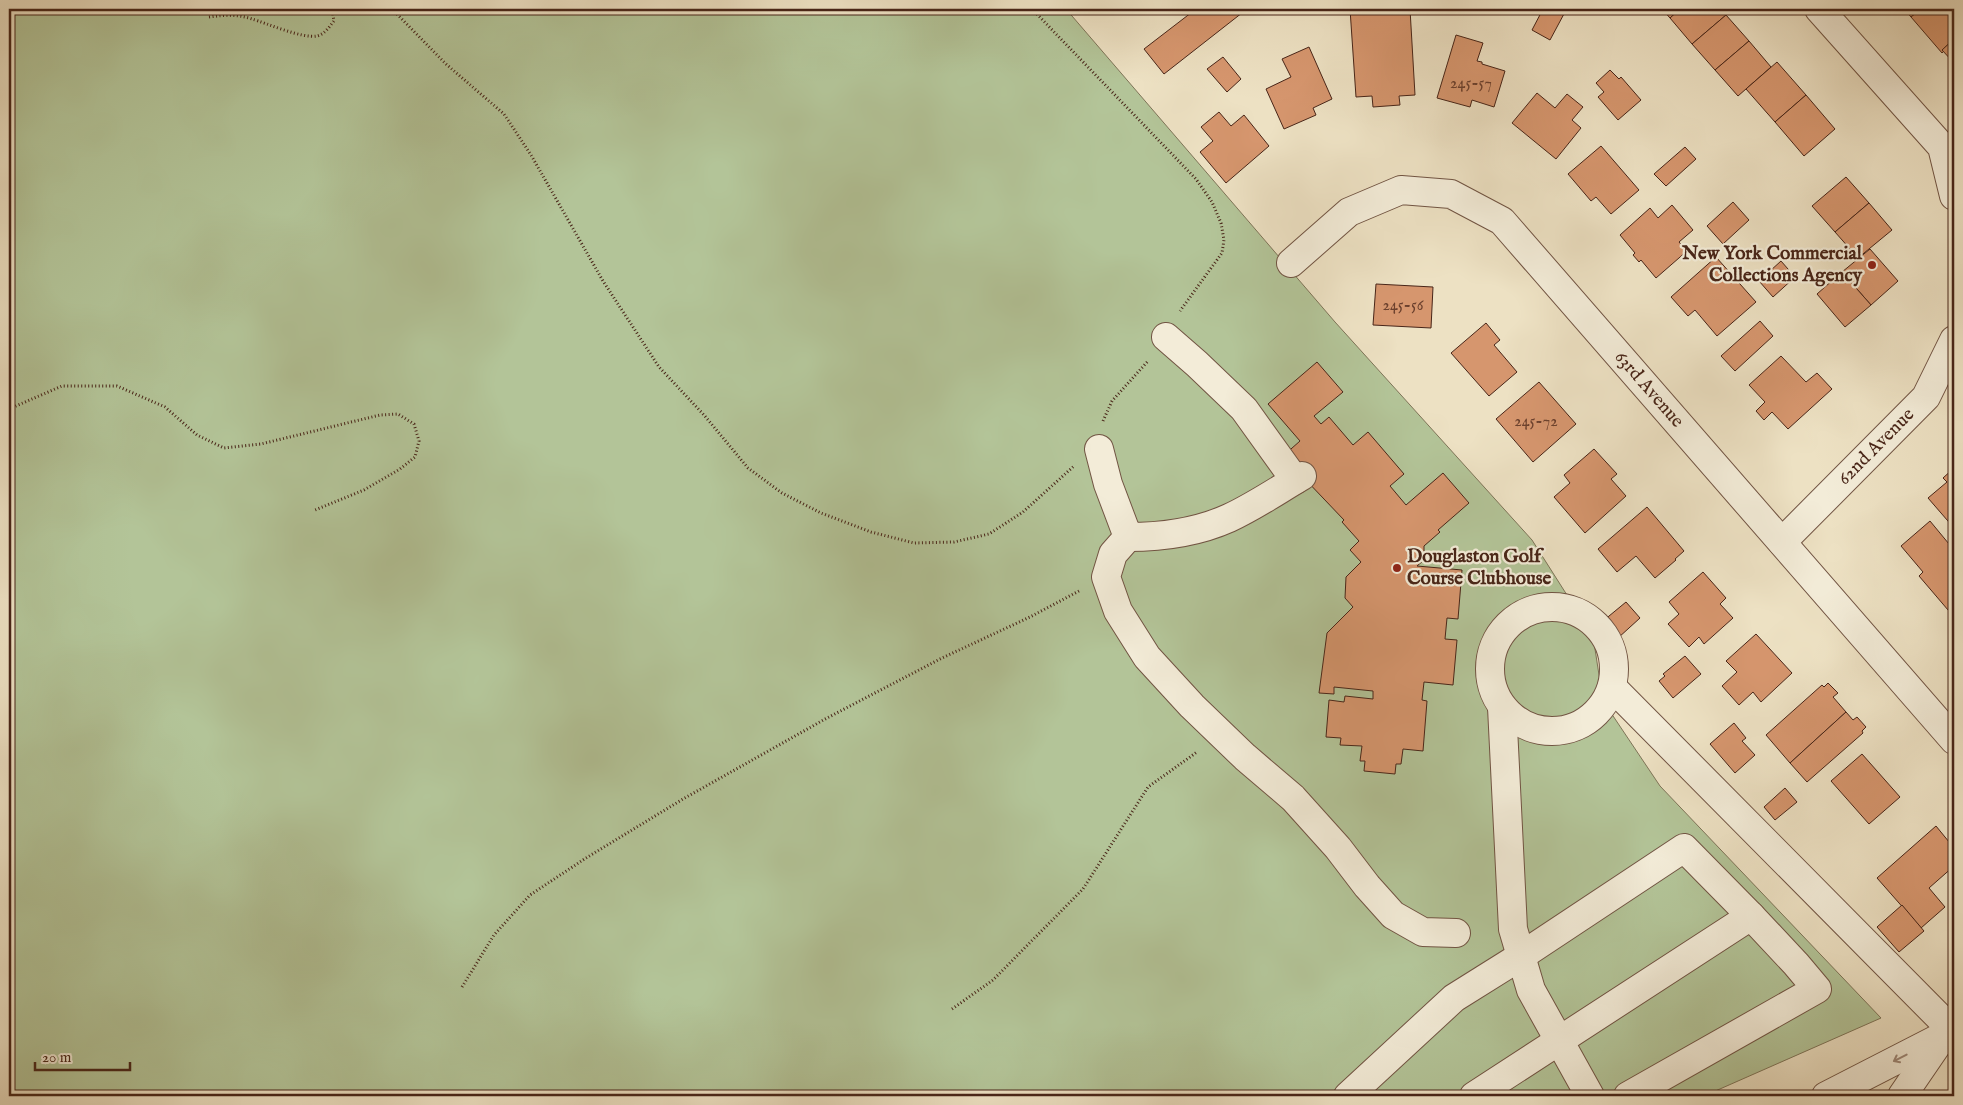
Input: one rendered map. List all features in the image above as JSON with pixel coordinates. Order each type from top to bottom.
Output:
[{"type":"street","points":[[1819,9],[1942,148],[1954,196]]},
{"type":"street","name":"63rd Avenue","points":[[1291,263],[1350,212],[1402,190],[1451,194],[1502,221],[1954,740]]},
{"type":"street","points":[[1166,337],[1244,409],[1299,478],[1228,518],[1191,530],[1154,537],[1128,537],[1113,554],[1106,577],[1118,611],[1147,657],[1192,706],[1222,735],[1293,798],[1338,848],[1392,915],[1423,932],[1456,933]]},
{"type":"street","name":"62nd Avenue","points":[[1782,542],[1926,397],[1954,340]]},
{"type":"street","points":[[1099,449],[1108,484],[1128,537]]},
{"type":"street","points":[[1540,606],[1562,606],[1582,613],[1599,627],[1610,645],[1615,666],[1612,687],[1604,704],[1590,719],[1573,728],[1553,732],[1534,729],[1516,720],[1502,707],[1492,688],[1489,666],[1493,646],[1504,627],[1521,614],[1540,606]]},
{"type":"street","points":[[1612,687],[1949,1027]]},
{"type":"street","points":[[1502,707],[1513,929],[1531,990],[1590,1096]]},
{"type":"street","points":[[1348,1096],[1454,998],[1684,848],[1751,916],[1817,989],[1628,1096]]},
{"type":"street","points":[[1474,1096],[1751,916]]},
{"type":"street","points":[[1826,1096],[1949,1027]]},
{"type":"street","points":[[1902,1096],[1949,1027]]},
{"type":"path","points":[[209,17],[227,14],[251,18],[278,28],[316,36],[328,30],[334,21],[332,9]]},
{"type":"path","points":[[392,9],[446,64],[504,114],[531,155],[603,280],[659,367],[704,414],[748,468],[782,493],[821,513],[871,532],[914,543],[954,542],[989,534],[1023,512],[1059,478],[1099,449],[1102,424],[1112,401],[1150,359],[1166,337],[1183,306],[1222,253],[1224,240],[1221,223],[1212,202],[1196,179],[1032,9]]},
{"type":"path","points":[[9,409],[62,386],[117,386],[165,407],[197,435],[224,448],[261,444],[380,415],[398,414],[414,424],[419,441],[415,457],[400,469],[364,490],[316,510]]},
{"type":"path","points":[[462,988],[494,935],[530,895],[586,858],[683,799],[827,718],[942,658],[1030,617],[1106,577]]},
{"type":"path","points":[[952,1009],[993,980],[1082,889],[1148,787],[1222,735]]},
{"type":"green space","points":[[9,9],[1066,9],[1335,322],[1532,540],[1593,636],[1603,701],[1660,786],[1881,1018],[1704,1096],[9,1096]]},
{"type":"building","points":[[1196,9],[1247,9],[1164,74],[1144,49]]},
{"type":"building","points":[[1350,9],[1410,9],[1415,95],[1399,96],[1400,105],[1373,107],[1372,96],[1356,97]]},
{"type":"building","points":[[1543,9],[1558,9],[1565,12],[1550,40],[1532,30]]},
{"type":"building","points":[[1662,9],[1680,9],[1670,18]]},
{"type":"building","points":[[1680,9],[1720,9],[1726,15],[1692,44],[1670,18]]},
{"type":"building","points":[[1904,9],[1921,9],[1911,17]]},
{"type":"building","points":[[1921,9],[1954,9],[1954,39],[1942,50],[1944,51],[1942,53],[1911,17]]},
{"type":"building","points":[[1726,15],[1749,41],[1715,70],[1692,44]]},
{"type":"building","points":[[1456,35],[1483,43],[1477,61],[1505,71],[1494,107],[1472,100],[1470,107],[1437,98]]},
{"type":"building","points":[[1954,39],[1954,63],[1942,50]]},
{"type":"building","points":[[1749,41],[1771,67],[1738,96],[1715,70]]},
{"type":"building","points":[[1309,47],[1332,99],[1313,108],[1316,115],[1284,129],[1266,89],[1291,77],[1282,59]]},
{"type":"building","points":[[1223,57],[1241,79],[1227,92],[1207,69]]},
{"type":"building","points":[[1777,62],[1806,95],[1775,122],[1746,89]]},
{"type":"building","points":[[1610,70],[1619,79],[1621,77],[1641,100],[1618,120],[1598,97],[1604,92],[1596,83]]},
{"type":"building","points":[[1537,93],[1555,108],[1567,94],[1583,107],[1572,120],[1581,128],[1556,159],[1512,123]]},
{"type":"building","points":[[1806,95],[1835,129],[1804,156],[1775,122]]},
{"type":"building","points":[[1219,112],[1231,126],[1244,115],[1269,146],[1226,183],[1200,152],[1213,141],[1201,127]]},
{"type":"building","points":[[1601,146],[1639,190],[1611,214],[1596,197],[1591,201],[1568,174]]},
{"type":"building","points":[[1685,147],[1696,159],[1666,186],[1654,174]]},
{"type":"building","points":[[1846,177],[1869,203],[1835,232],[1812,206]]},
{"type":"building","points":[[1733,202],[1749,220],[1723,244],[1707,226]]},
{"type":"building","points":[[1869,203],[1892,230],[1858,258],[1835,232]]},
{"type":"building","points":[[1672,205],[1693,230],[1679,242],[1687,251],[1656,278],[1641,260],[1639,262],[1633,255],[1635,253],[1620,235],[1650,208],[1658,218]]},
{"type":"building","points":[[1870,249],[1898,281],[1871,305],[1842,272]]},
{"type":"building","points":[[1716,257],[1756,302],[1717,336],[1695,310],[1688,316],[1671,297]]},
{"type":"building","points":[[1781,261],[1795,277],[1773,297],[1759,281]]},
{"type":"building","points":[[1842,272],[1871,305],[1845,327],[1817,294]]},
{"type":"building","points":[[1376,284],[1433,287],[1431,328],[1373,325]]},
{"type":"building","points":[[1760,321],[1773,336],[1735,371],[1721,356]]},
{"type":"building","points":[[1486,323],[1500,340],[1494,345],[1517,372],[1489,396],[1451,353]]},
{"type":"building","points":[[1781,356],[1806,382],[1817,373],[1832,389],[1788,429],[1772,412],[1764,420],[1756,411],[1765,402],[1749,385]]},
{"type":"building","name":"Douglaston Golf Course Clubhouse","points":[[1317,362],[1343,392],[1314,416],[1321,424],[1329,417],[1353,445],[1368,432],[1404,474],[1390,486],[1406,505],[1443,473],[1469,503],[1438,530],[1440,532],[1424,546],[1424,560],[1417,566],[1462,570],[1458,619],[1447,618],[1445,639],[1457,640],[1453,685],[1424,682],[1422,700],[1427,701],[1423,751],[1403,749],[1401,764],[1396,764],[1395,774],[1364,771],[1365,761],[1360,761],[1362,746],[1340,745],[1341,738],[1326,737],[1329,700],[1344,702],[1345,696],[1373,699],[1373,691],[1334,687],[1334,694],[1319,693],[1327,633],[1353,607],[1345,598],[1346,577],[1361,562],[1350,550],[1359,541],[1342,522],[1344,520],[1283,456],[1300,441],[1268,404]]},
{"type":"building","points":[[1539,382],[1576,424],[1533,462],[1496,419]]},
{"type":"building","points":[[1594,449],[1617,474],[1611,479],[1626,496],[1585,533],[1554,497],[1570,483],[1564,475]]},
{"type":"building","points":[[1954,468],[1954,528],[1928,498],[1947,482],[1943,478]]},
{"type":"building","points":[[1647,507],[1684,551],[1655,578],[1636,556],[1617,572],[1598,549]]},
{"type":"building","points":[[1930,521],[1954,550],[1954,576],[1950,579],[1954,584],[1954,617],[1919,576],[1923,572],[1901,546]]},
{"type":"building","points":[[1703,572],[1726,598],[1720,604],[1733,618],[1704,644],[1699,637],[1689,647],[1668,624],[1679,614],[1669,602]]},
{"type":"building","points":[[1626,602],[1640,618],[1618,638],[1603,621]]},
{"type":"building","points":[[1756,634],[1792,673],[1761,702],[1753,692],[1739,705],[1722,686],[1737,672],[1726,661]]},
{"type":"building","points":[[1685,656],[1701,674],[1673,698],[1659,681],[1665,676],[1663,674]]},
{"type":"building","points":[[1828,683],[1838,693],[1833,697],[1846,712],[1790,763],[1766,735],[1822,685],[1824,687]]},
{"type":"building","points":[[1846,712],[1853,720],[1857,717],[1866,727],[1862,731],[1863,733],[1807,782],[1790,763]]},
{"type":"building","points":[[1734,723],[1746,738],[1742,741],[1755,755],[1735,773],[1710,744]]},
{"type":"building","points":[[1862,754],[1900,797],[1869,824],[1831,781]]},
{"type":"building","points":[[1785,788],[1797,802],[1775,820],[1764,807]]},
{"type":"building","points":[[1936,826],[1954,848],[1954,866],[1929,888],[1945,907],[1921,928],[1877,878]]},
{"type":"building","points":[[1902,905],[1924,931],[1899,952],[1877,927]]},
{"type":"place","name":"New York Commercial Collections Agency","points":[[1872,265]]},
{"type":"place","name":"Douglaston Golf Course Clubhouse","points":[[1397,568]]}]
